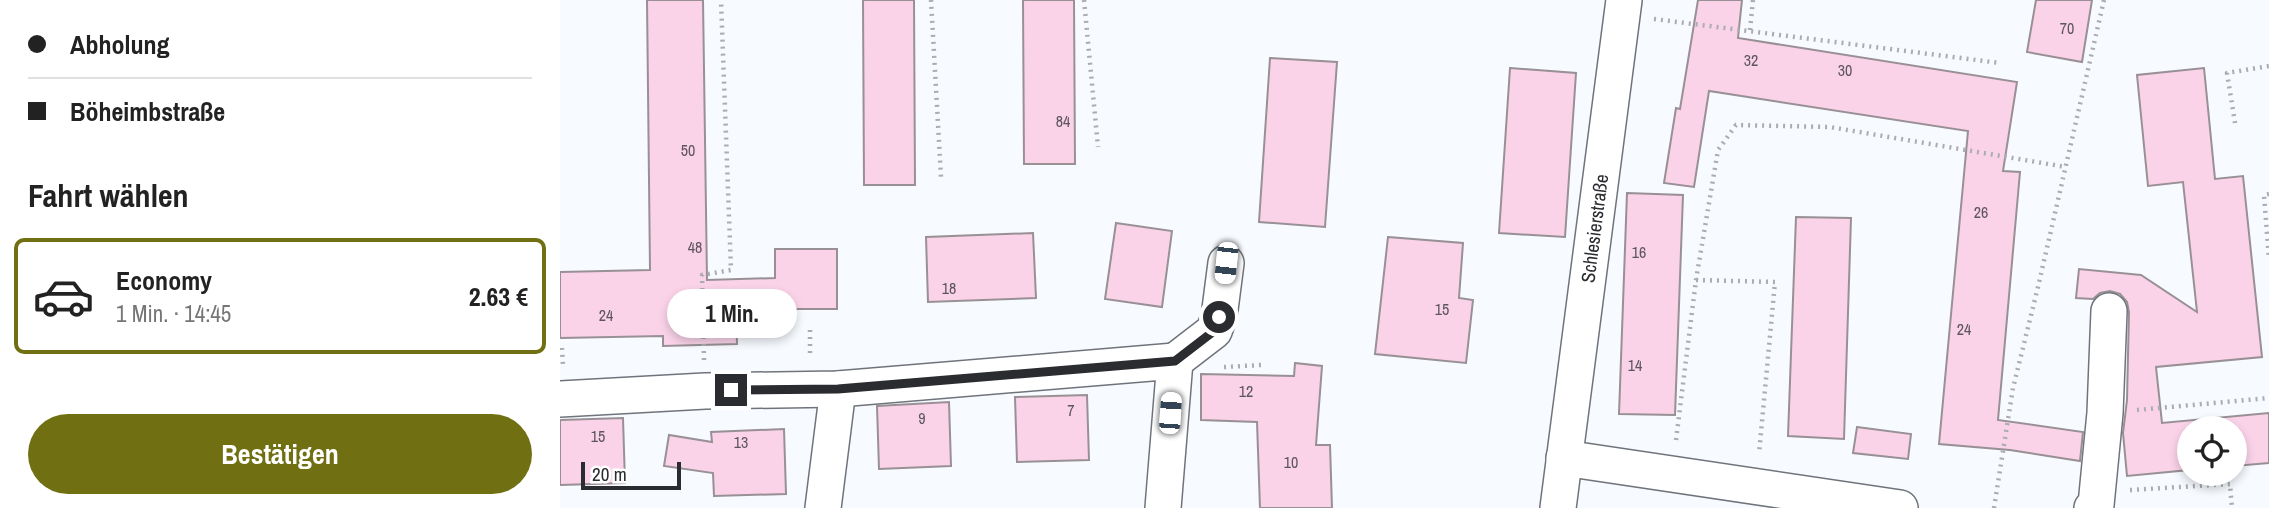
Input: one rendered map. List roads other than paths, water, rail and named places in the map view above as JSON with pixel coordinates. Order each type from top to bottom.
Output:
[{"type":"street","name":"Schlesierstraße","points":[[1558,508],[1623,7]]},
{"type":"street","points":[[560,398],[705,391],[838,389],[1175,361],[1214,331],[1219,317],[1226,263]]},
{"type":"street","points":[[2095,500],[2105,413],[2109,311]]},
{"type":"street","points":[[1163,508],[1175,361]]},
{"type":"street","points":[[823,508],[838,389]]},
{"type":"street","points":[[1564,458],[1899,508]]}]
